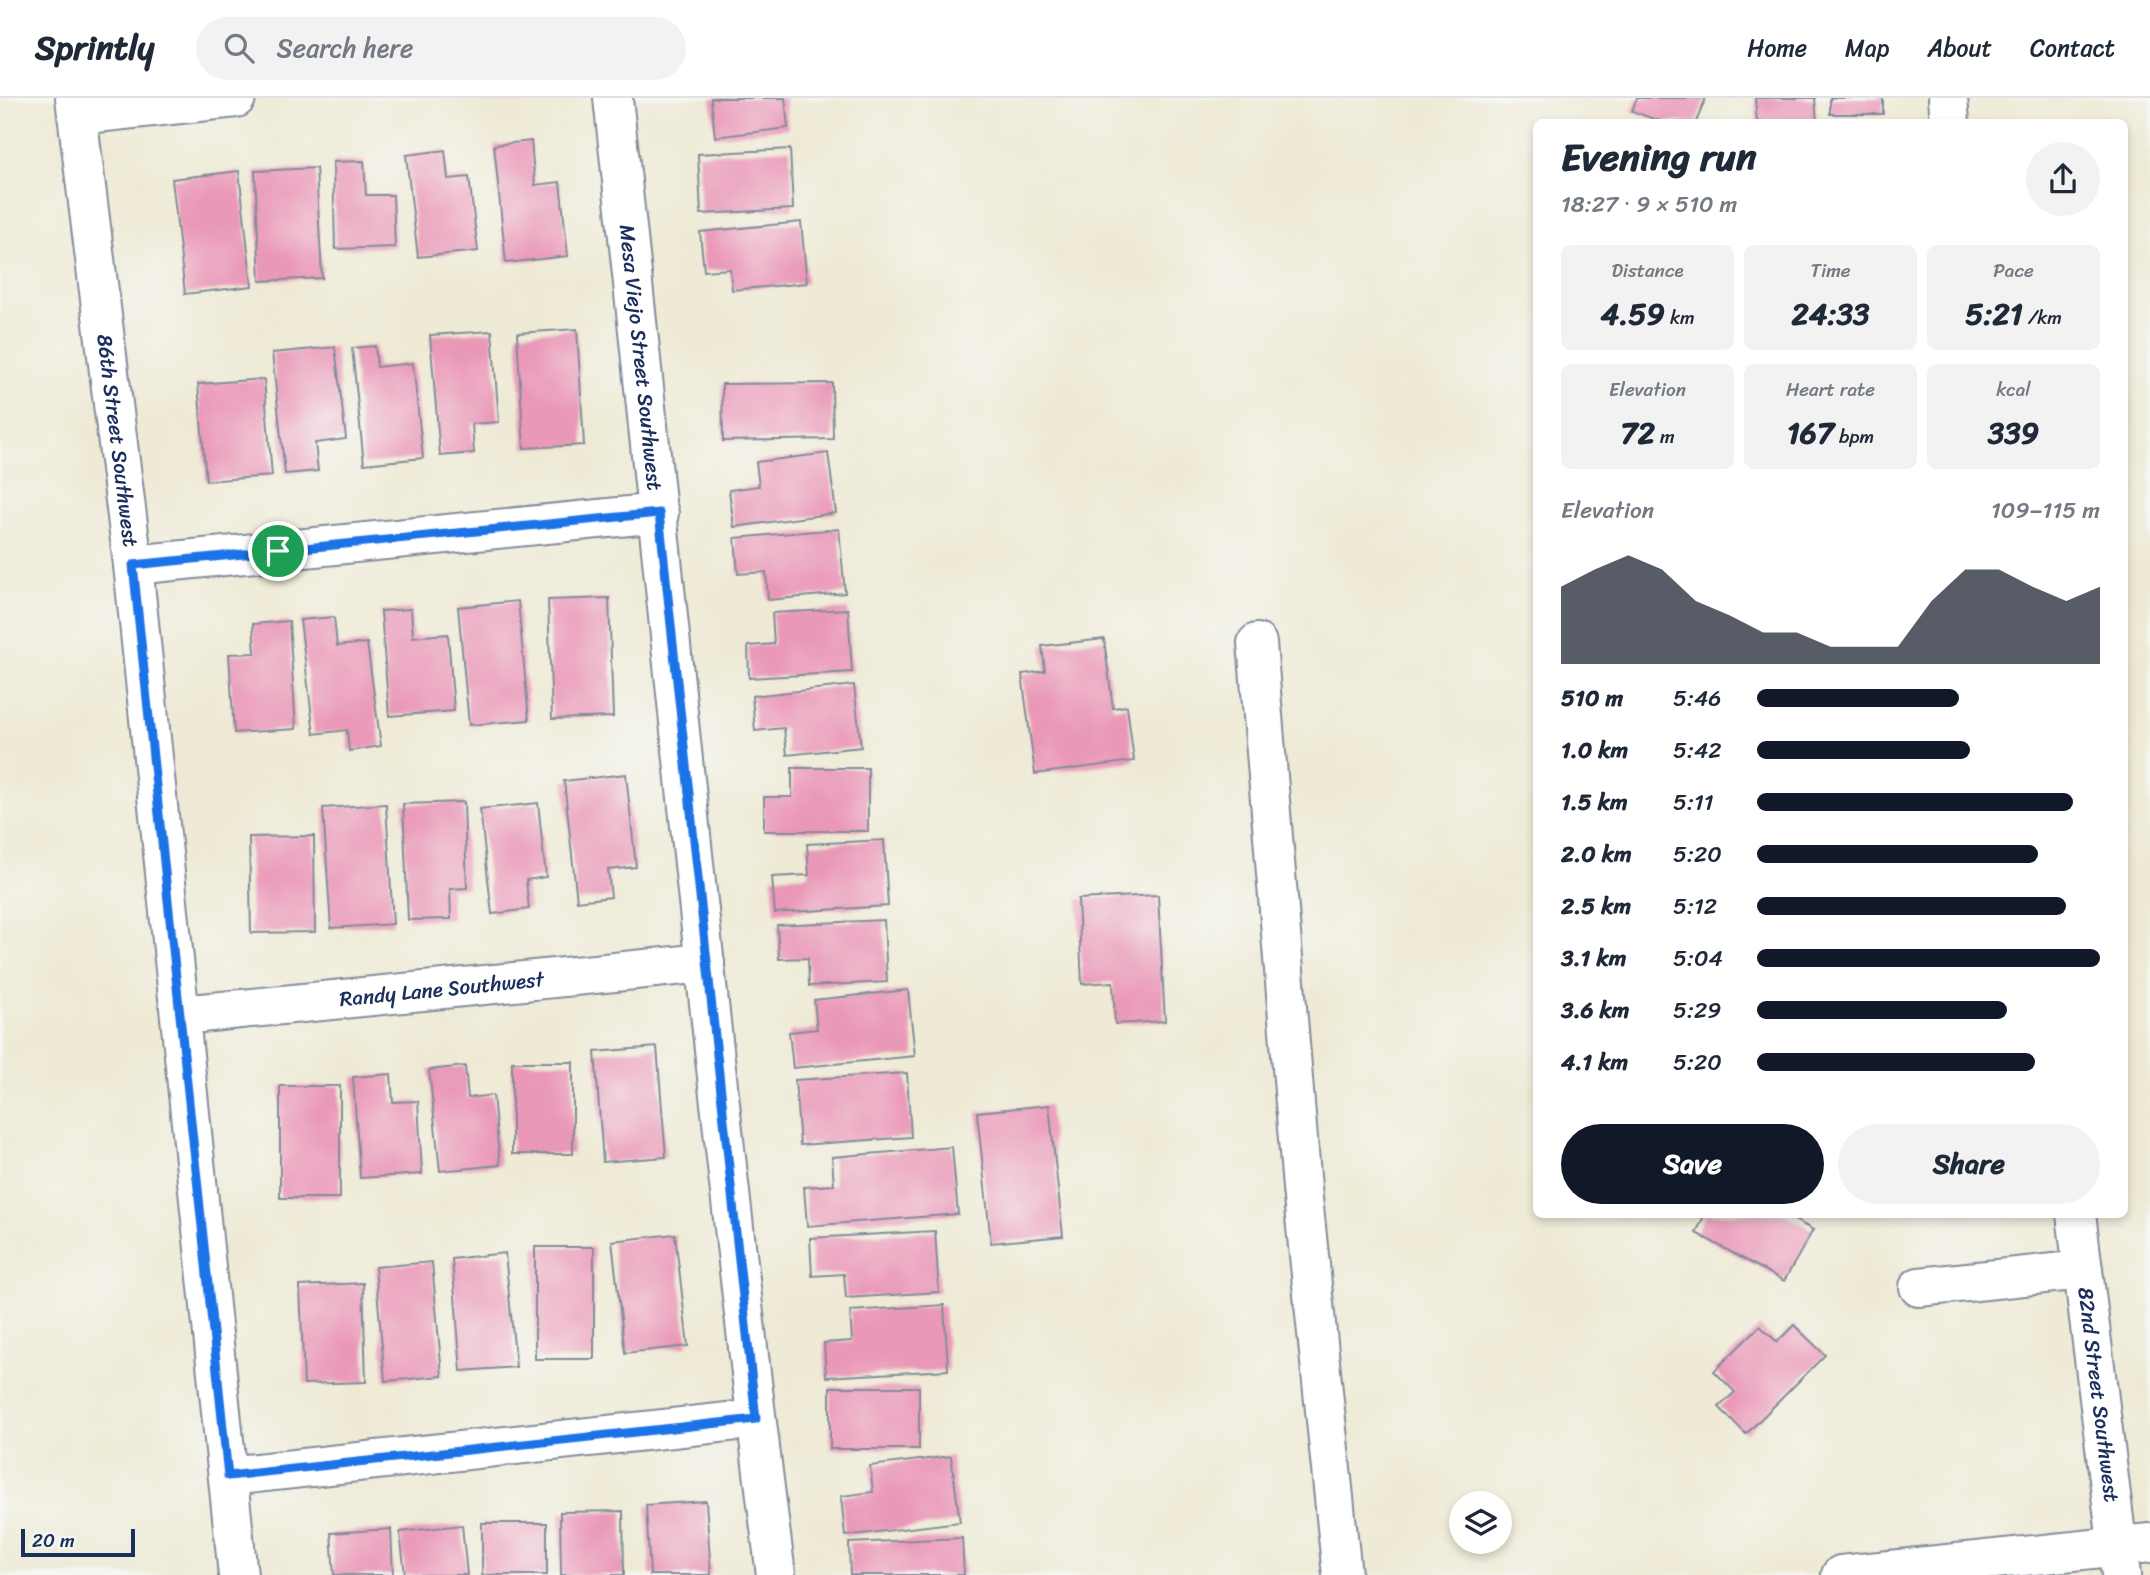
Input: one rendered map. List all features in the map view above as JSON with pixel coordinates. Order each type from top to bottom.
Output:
[{"type":"street","points":[[76,106],[236,98]]},
{"type":"street","name":"Mesa Viejo Street Southwest","points":[[613,98],[705,962],[776,1575]]},
{"type":"street","points":[[1948,98],[1950,119]]},
{"type":"street","name":"86th Street Southwest","points":[[76,106],[133,565],[238,1575]]},
{"type":"street","points":[[133,565],[659,513]]},
{"type":"street","points":[[1257,642],[1302,1188],[1342,1575]]},
{"type":"street","name":"Randy Lane Southwest","points":[[181,1015],[705,962]]},
{"type":"street","name":"82nd Street Southwest","points":[[2077,1218],[2083,1270],[2130,1555]]},
{"type":"street","points":[[1919,1287],[2083,1270]]},
{"type":"street","points":[[228,1476],[756,1419]]},
{"type":"street","points":[[1840,1575],[2130,1555]]},
{"type":"building","points":[[711,98],[785,98],[788,128],[715,137]]},
{"type":"building","points":[[1637,98],[1706,98],[1697,119],[1654,119],[1632,111]]},
{"type":"building","points":[[1755,98],[1815,98],[1817,119],[1757,119]]},
{"type":"building","points":[[1830,98],[1883,98],[1883,114],[1830,114]]},
{"type":"building","points":[[531,141],[535,185],[560,182],[568,256],[506,263],[494,145]]},
{"type":"building","points":[[790,149],[793,209],[701,214],[698,154]]},
{"type":"building","points":[[445,150],[448,179],[469,177],[478,251],[418,257],[406,155]]},
{"type":"building","points":[[364,161],[366,195],[393,195],[395,247],[335,249],[333,162]]},
{"type":"building","points":[[316,168],[322,278],[260,281],[255,171]]},
{"type":"building","points":[[239,171],[252,286],[185,294],[172,179]]},
{"type":"building","points":[[801,222],[807,283],[732,290],[730,269],[704,271],[700,232]]},
{"type":"building","points":[[577,329],[584,445],[524,448],[517,333]]},
{"type":"building","points":[[492,331],[499,422],[472,424],[474,453],[440,456],[430,335]]},
{"type":"building","points":[[375,346],[377,367],[413,363],[423,458],[364,464],[352,348]]},
{"type":"building","points":[[335,347],[346,439],[315,443],[318,471],[285,474],[272,353]]},
{"type":"building","points":[[264,379],[272,476],[206,481],[198,384]]},
{"type":"building","points":[[832,383],[833,439],[723,441],[722,384]]},
{"type":"building","points":[[828,453],[836,513],[734,527],[729,490],[759,486],[756,462]]},
{"type":"building","points":[[839,529],[845,593],[768,600],[766,572],[738,574],[735,538]]},
{"type":"building","points":[[609,598],[613,717],[552,719],[548,600]]},
{"type":"building","points":[[518,601],[529,720],[469,725],[458,607]]},
{"type":"building","points":[[411,609],[413,637],[448,634],[454,711],[389,716],[381,611]]},
{"type":"building","points":[[848,609],[852,672],[749,678],[748,646],[774,644],[772,613]]},
{"type":"building","points":[[334,617],[337,646],[367,643],[381,746],[349,751],[347,730],[314,734],[300,620]]},
{"type":"building","points":[[289,621],[296,729],[234,733],[229,654],[255,653],[253,624]]},
{"type":"building","points":[[1104,639],[1113,708],[1127,706],[1134,761],[1035,774],[1022,674],[1045,671],[1042,646]]},
{"type":"building","points":[[854,685],[861,747],[787,755],[784,728],[755,731],[752,696]]},
{"type":"building","points":[[792,768],[868,768],[868,831],[764,831],[764,797],[792,797]]},
{"type":"building","points":[[626,774],[636,867],[608,870],[611,897],[577,901],[564,781]]},
{"type":"building","points":[[464,802],[467,888],[450,889],[451,919],[408,920],[403,804]]},
{"type":"building","points":[[538,803],[546,877],[526,880],[529,909],[492,914],[480,809]]},
{"type":"building","points":[[386,804],[393,924],[331,928],[323,808]]},
{"type":"building","points":[[314,836],[315,932],[251,933],[249,837]]},
{"type":"building","points":[[884,840],[888,906],[775,913],[772,877],[809,875],[807,844]]},
{"type":"building","points":[[1158,895],[1165,1021],[1115,1024],[1113,982],[1082,984],[1078,899]]},
{"type":"building","points":[[884,920],[887,982],[809,986],[808,958],[779,959],[777,925]]},
{"type":"building","points":[[908,990],[915,1056],[793,1068],[789,1032],[817,1029],[814,1000]]},
{"type":"building","points":[[657,1047],[666,1157],[603,1162],[595,1052]]},
{"type":"building","points":[[512,1062],[573,1062],[573,1154],[512,1154]]},
{"type":"building","points":[[465,1066],[468,1098],[493,1095],[500,1165],[440,1171],[429,1070]]},
{"type":"building","points":[[907,1073],[911,1137],[800,1145],[795,1080]]},
{"type":"building","points":[[391,1074],[393,1102],[418,1101],[422,1174],[360,1178],[353,1077]]},
{"type":"building","points":[[280,1086],[340,1086],[340,1198],[280,1198]]},
{"type":"building","points":[[1049,1105],[1063,1236],[991,1243],[977,1112]]},
{"type":"building","points":[[952,1147],[958,1214],[807,1226],[804,1187],[834,1185],[832,1157]]},
{"type":"building","points":[[1703,1218],[1791,1218],[1813,1230],[1784,1281],[1696,1233]]},
{"type":"building","points":[[935,1231],[939,1292],[846,1298],[844,1274],[812,1276],[810,1238]]},
{"type":"building","points":[[675,1234],[688,1346],[625,1353],[612,1241]]},
{"type":"building","points":[[535,1247],[594,1247],[594,1359],[535,1359]]},
{"type":"building","points":[[505,1253],[516,1367],[461,1371],[452,1259]]},
{"type":"building","points":[[432,1262],[442,1376],[385,1381],[375,1267]]},
{"type":"building","points":[[363,1283],[366,1382],[304,1384],[300,1286]]},
{"type":"building","points":[[944,1305],[948,1370],[826,1377],[824,1343],[852,1341],[850,1311]]},
{"type":"building","points":[[1794,1325],[1825,1355],[1746,1434],[1719,1407],[1735,1392],[1714,1371],[1760,1326],[1777,1342]]},
{"type":"building","points":[[830,1387],[919,1387],[919,1449],[830,1449]]},
{"type":"building","points":[[951,1456],[960,1522],[845,1536],[841,1496],[873,1492],[870,1466]]},
{"type":"building","points":[[706,1501],[711,1575],[650,1575],[646,1505]]},
{"type":"building","points":[[623,1511],[624,1575],[561,1575],[560,1512]]},
{"type":"building","points":[[482,1523],[547,1523],[547,1575],[482,1575]]},
{"type":"building","points":[[462,1525],[467,1575],[405,1575],[400,1532]]},
{"type":"building","points":[[391,1529],[393,1575],[334,1575],[331,1533]]},
{"type":"building","points":[[962,1538],[964,1575],[850,1575],[849,1543]]},
{"type":"route","points":[[659,513],[756,1419],[228,1476],[133,565],[278,551],[659,513]]}]
